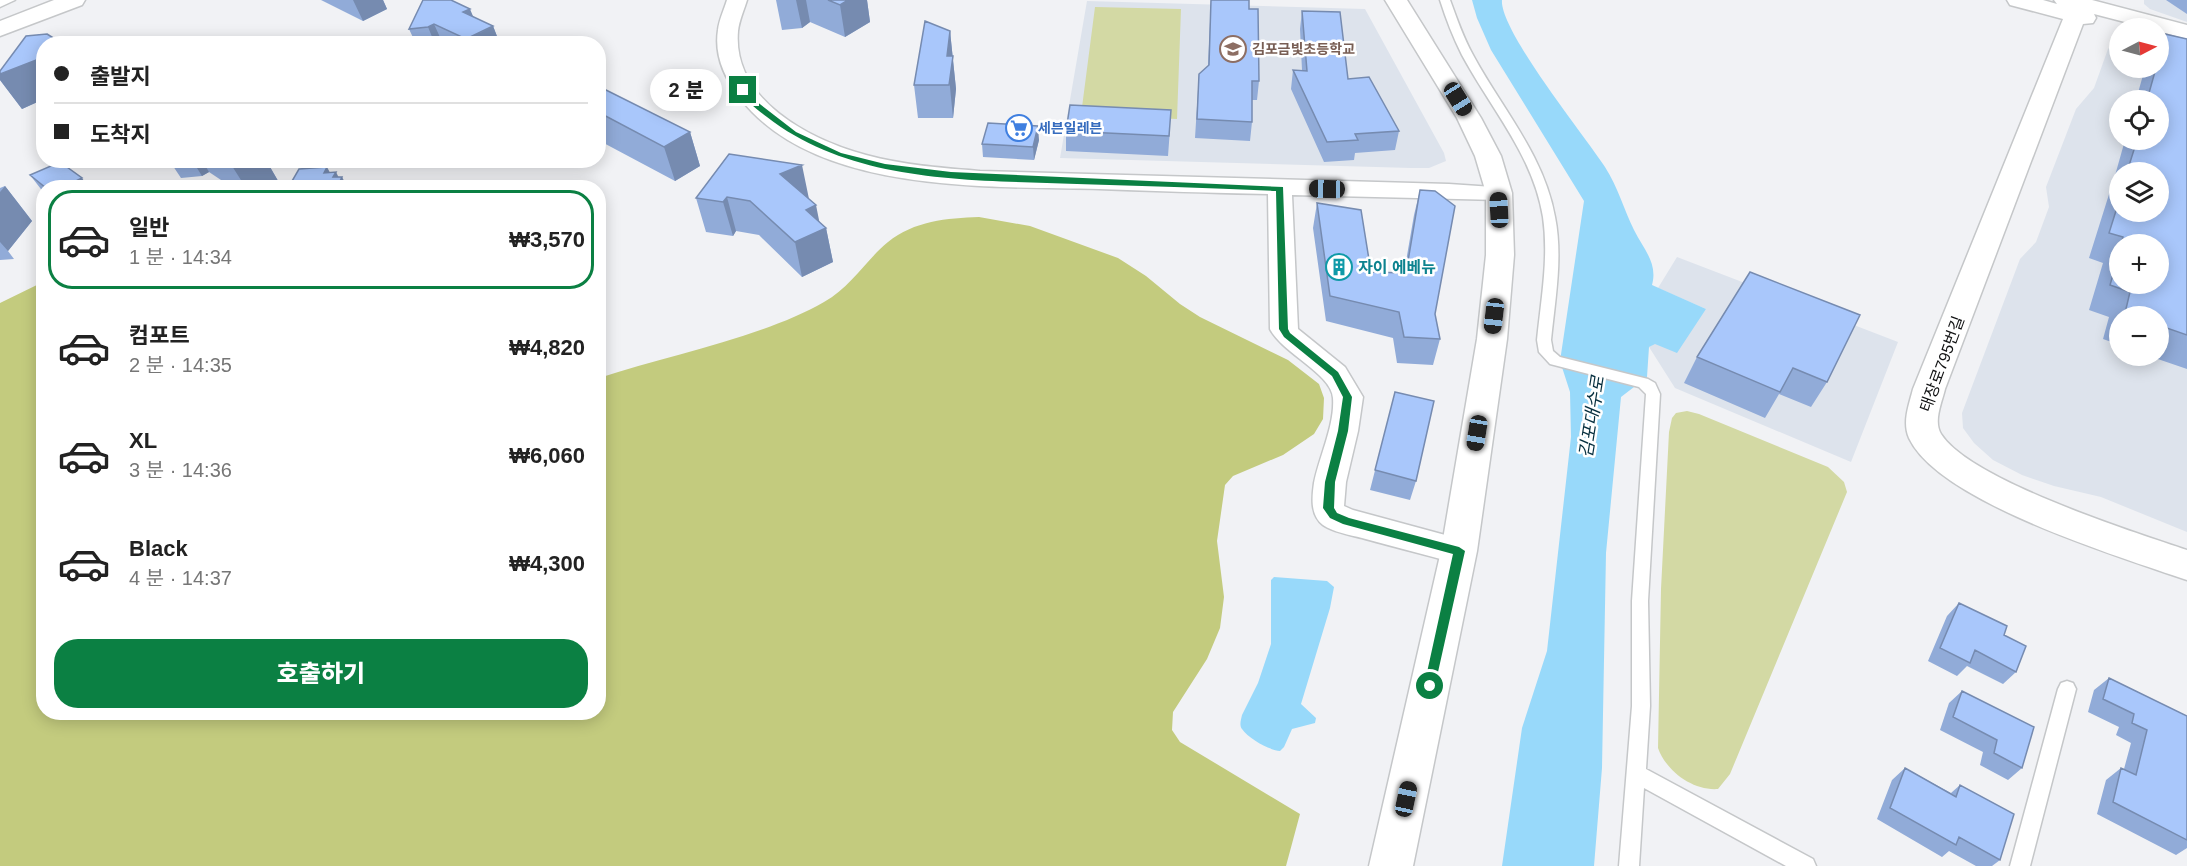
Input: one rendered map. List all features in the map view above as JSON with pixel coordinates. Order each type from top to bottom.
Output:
[{"type":"street","points":[[0,15],[39,0]]},
{"type":"street","points":[[0,29],[74,0]]},
{"type":"street","points":[[737,0],[731,14],[726,43],[728,60],[743,90],[754,103],[794,134],[838,154],[884,166],[951,175],[1280,189],[1498,193]]},
{"type":"street","points":[[1391,866],[1459,551],[1497,294],[1500,255],[1498,193],[1483,143],[1396,0]]},
{"type":"street","points":[[2018,0],[2085,7],[2187,32]]},
{"type":"street","points":[[2085,7],[2109,20]]},
{"type":"street","name":"태장로795번길","points":[[2085,7],[2071,82],[1947,395],[1941,421],[1943,435],[1956,449],[2004,479],[2154,539],[2187,557]]},
{"type":"street","name":"태장로795번길","points":[[2085,7],[1929,389],[1921,424],[1926,440],[1939,457],[1983,484],[2004,495],[2187,565]]},
{"type":"street","points":[[2169,41],[2187,45]]},
{"type":"street","points":[[1280,189],[1284,329],[1287,335],[1335,374],[1348,397],[1343,431],[1330,482],[1328,508],[1334,516],[1346,521],[1459,551]]},
{"type":"lane","points":[[0,4],[10,0]]},
{"type":"lane","points":[[1445,0],[1456,36],[1527,156],[1543,194],[1549,216],[1551,273],[1544,349],[1547,355],[1555,361],[1643,382],[1650,387],[1653,394],[1640,601],[1641,706],[1629,866]]},
{"type":"lane","points":[[2020,866],[2067,688]]},
{"type":"lane","points":[[1635,773],[1806,866]]},
{"type":"shaded area","points":[[2144,0],[2187,0],[2187,22],[2150,9],[2144,4]]},
{"type":"shaded area","name":"김포금빛초등학교","points":[[1087,1],[1365,9],[1444,153],[1446,161],[1429,168],[1411,168],[1060,158]]},
{"type":"shaded area","points":[[2109,48],[2109,78],[2169,78],[2169,64],[2187,58],[2187,532],[2101,497],[2054,486],[2022,475],[1993,460],[1974,443],[1963,428],[1962,413],[2020,259],[2036,242],[2049,207],[2046,187],[2076,109],[2094,88]]},
{"type":"shaded area","points":[[1677,257],[1898,342],[1851,462],[1675,388],[1649,347],[1706,309],[1658,288]]},
{"type":"green space","points":[[1095,7],[1181,9],[1177,119],[1081,115]]},
{"type":"green space","points":[[979,217],[1030,226],[1118,258],[1200,317],[1288,360],[1319,384],[1324,398],[1323,419],[1314,434],[1283,455],[1233,476],[1225,485],[1217,541],[1224,597],[1220,628],[1207,659],[1173,712],[1172,730],[1180,742],[1300,814],[1286,866],[0,866],[0,303],[36,285],[36,720],[606,720],[606,376],[744,336],[799,315],[834,296],[880,249],[898,235],[920,225],[955,218]]},
{"type":"green space","points":[[1687,411],[1828,467],[1844,482],[1847,492],[1730,774],[1718,789],[1699,787],[1682,778],[1667,764],[1658,748],[1661,589],[1669,432],[1672,418],[1676,413]]},
{"type":"water","name":"김포대수로","points":[[1472,0],[1502,0],[1505,15],[1528,58],[1610,175],[1634,230],[1652,263],[1652,285],[1706,309],[1677,353],[1655,344],[1649,347],[1647,377],[1621,397],[1606,553],[1602,768],[1594,866],[1502,866],[1522,728],[1547,651],[1571,437],[1570,392],[1560,361],[1584,201],[1491,50]]},
{"type":"water","points":[[1274,577],[1327,581],[1334,587],[1330,608],[1301,704],[1316,718],[1315,723],[1292,729],[1280,751],[1270,749],[1254,740],[1245,733],[1240,724],[1258,683],[1271,644],[1271,580]]},
{"type":"building","points":[[423,0],[451,0],[470,9],[463,12],[493,26],[472,36],[460,36],[434,24],[409,29]]},
{"type":"building","points":[[828,0],[848,0],[840,5]]},
{"type":"building","points":[[1211,0],[1249,0],[1249,9],[1258,9],[1259,81],[1252,81],[1252,122],[1197,119],[1199,74],[1209,65]]},
{"type":"building","points":[[1302,11],[1340,12],[1348,79],[1369,77],[1399,131],[1355,134],[1358,140],[1327,142],[1293,70],[1307,71]]},
{"type":"building","points":[[925,21],[950,31],[947,56],[953,56],[949,85],[914,85]]},
{"type":"building","points":[[47,34],[50,36],[36,36],[36,60],[0,74],[0,71],[26,36]]},
{"type":"building","points":[[2169,35],[2187,39],[2187,335],[2169,329],[2169,306],[2127,306],[2130,294],[2169,294],[2169,234],[2109,233],[2112,222],[2169,222],[2169,162],[2130,162],[2134,150],[2169,150],[2169,90],[2150,90],[2153,78],[2169,78]]},
{"type":"building","points":[[606,90],[690,132],[664,147],[606,116]]},
{"type":"building","points":[[1070,105],[1171,110],[1169,136],[1066,131]]},
{"type":"building","points":[[988,123],[1038,126],[1033,147],[982,144]]},
{"type":"building","points":[[729,154],[802,165],[780,174],[816,205],[806,210],[826,228],[795,242],[750,201],[727,197],[723,202],[696,198]]},
{"type":"building","points":[[46,168],[68,168],[82,178],[78,180],[36,180],[30,175]]},
{"type":"building","points":[[326,168],[324,173],[336,172],[333,177],[342,177],[341,180],[293,180],[299,169]]},
{"type":"building","name":"자이 에베뉴","points":[[1420,190],[1435,191],[1455,206],[1435,314],[1440,339],[1404,337],[1399,312],[1330,296],[1317,203],[1361,210],[1371,272],[1406,273]]},
{"type":"building","points":[[1750,272],[1860,315],[1827,382],[1793,368],[1780,392],[1697,357]]},
{"type":"building","points":[[1395,392],[1434,401],[1416,481],[1375,470]]},
{"type":"building","points":[[1959,603],[2007,626],[2004,635],[2026,646],[2016,672],[1975,650],[1970,663],[1940,648]]},
{"type":"building","points":[[2109,678],[2187,716],[2187,840],[2113,802],[2121,768],[2136,775],[2147,730],[2132,723],[2134,714],[2103,699]]},
{"type":"building","points":[[1962,691],[2034,727],[2022,768],[1994,753],[1997,740],[1953,717]]},
{"type":"building","points":[[1905,768],[1956,797],[1960,785],[2014,814],[2000,860],[1959,837],[1956,845],[1890,808]]},
{"type":"place","name":"김포금빛초등학교","points":[[1233,49]]},
{"type":"place","name":"세븐일레븐","points":[[1019,128]]},
{"type":"place","name":"자이 에베뉴","points":[[1339,267]]},
{"type":"route","points":[[743,90],[754,103],[794,134],[838,154],[884,166],[951,175],[1280,189],[1284,329],[1287,335],[1335,374],[1348,397],[1343,431],[1330,482],[1328,508],[1334,516],[1346,521],[1459,551],[1430,686]]}]
